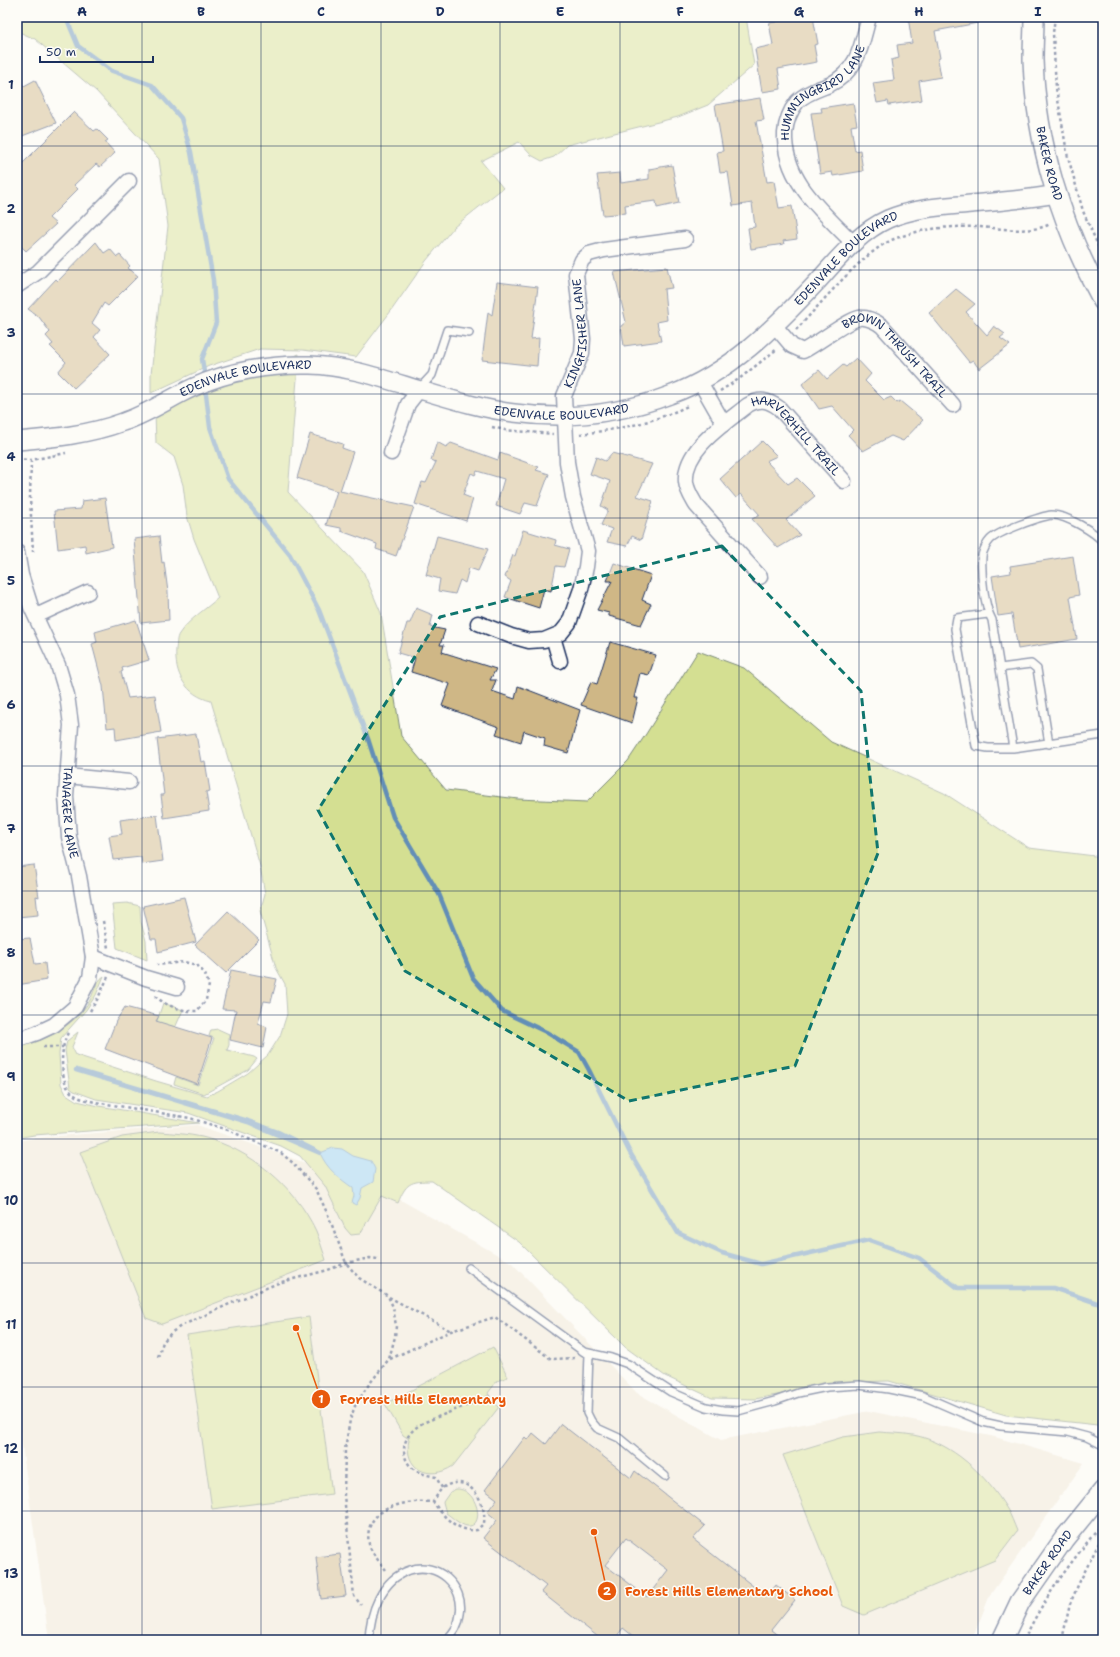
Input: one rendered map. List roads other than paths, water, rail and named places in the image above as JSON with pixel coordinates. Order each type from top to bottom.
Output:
[{"type":"main road","name":"BAKER ROAD","points":[[1034,17],[1033,60],[1039,116],[1056,194],[1079,255],[1103,301]]},
{"type":"main road","name":"BAKER ROAD","points":[[1002,1640],[1020,1602],[1064,1539],[1103,1491]]},
{"type":"street","name":"HUMMINGBIRD LANE","points":[[853,243],[809,198],[799,184],[788,157],[785,139],[786,124],[791,111],[798,101],[836,81],[848,72],[856,61],[869,17]]},
{"type":"street","points":[[17,286],[38,272],[129,181]]},
{"type":"street","name":"EDENVALE BOULEVARD","points":[[17,441],[57,438],[99,430],[125,422],[194,387],[231,374],[270,367],[310,365],[349,369],[473,405],[512,413],[542,416],[565,416],[598,414],[635,406],[670,395],[700,382],[733,362],[775,326],[853,243],[869,230],[888,219],[910,211],[932,207],[1036,198],[1056,194]]},
{"type":"street","name":"KINGFISHER LANE","points":[[478,623],[511,636],[529,641],[544,640],[561,633],[569,623],[581,589],[588,551],[573,498],[567,462],[564,396],[582,353],[583,339],[576,274],[582,260],[589,254],[604,250],[685,239]]},
{"type":"street","name":"BROWN THRUSH TRAIL","points":[[775,326],[792,346],[803,351],[812,347],[858,318],[872,319],[882,326],[953,405]]},
{"type":"street","points":[[700,382],[724,424]]},
{"type":"street","points":[[391,453],[408,404],[419,390]]},
{"type":"street","name":"HARVERHILL TRAIL","points":[[760,577],[696,505],[689,494],[686,482],[687,471],[690,459],[698,447],[748,405],[756,401],[763,400],[771,402],[779,408],[844,481]]},
{"type":"street","name":"TANAGER LANE","points":[[17,552],[21,575],[31,607],[58,665],[67,694],[71,725],[66,796],[69,837],[79,876],[93,957],[90,978],[75,1007],[54,1025],[17,1040]]},
{"type":"street","points":[[36,616],[88,592]]},
{"type":"street","points":[[553,637],[560,661]]},
{"type":"street","points":[[67,776],[129,782]]},
{"type":"street","points":[[93,957],[146,978],[177,986]]},
{"type":"lane","points":[[419,390],[432,375],[447,330],[469,333]]},
{"type":"lane","points":[[1013,748],[992,620],[988,614],[983,578],[982,555],[990,540],[1017,525],[1052,515],[1069,520],[1099,536],[1103,542]]},
{"type":"lane","points":[[988,614],[957,618],[956,629],[976,746],[988,748],[1013,748],[1103,735]]},
{"type":"lane","points":[[1000,668],[1031,664],[1038,669],[1049,744]]},
{"type":"lane","points":[[469,1268],[587,1353],[628,1364],[676,1395],[706,1407],[724,1410],[752,1408],[798,1393],[827,1387],[859,1386],[889,1388],[923,1396],[983,1422],[1001,1426],[1068,1432],[1103,1444]]},
{"type":"lane","points":[[587,1353],[587,1414],[590,1421],[604,1432],[619,1438],[665,1476]]},
{"type":"lane","points":[[369,1640],[372,1616],[378,1600],[384,1591],[400,1574],[410,1570],[420,1569],[433,1570],[442,1574],[450,1581],[460,1598],[461,1609],[459,1620],[456,1628],[446,1640]]},
{"type":"water","points":[[333,1148],[342,1149],[353,1156],[371,1161],[375,1169],[373,1182],[362,1188],[360,1198],[356,1205],[352,1203],[354,1196],[353,1188],[338,1177],[320,1153]]},
{"type":"waterway","points":[[66,17],[78,46],[112,71],[152,85],[181,118],[191,152],[213,280],[216,323],[202,359],[205,378]]},
{"type":"waterway","points":[[205,386],[210,427],[228,479],[290,555],[319,610],[368,739],[393,817],[439,894],[473,978],[502,1011],[546,1032],[579,1052],[629,1151],[678,1233],[722,1253],[761,1264],[869,1240],[919,1258],[958,1288],[1053,1288],[1103,1305]]},
{"type":"waterway","points":[[76,1070],[248,1121],[278,1132],[320,1153],[248,1122],[76,1070]]},
{"type":"place","name":"Forrest Hills Elementary","points":[[296,1328]]},
{"type":"place","name":"Forest Hills Elementary School","points":[[594,1532]]}]
